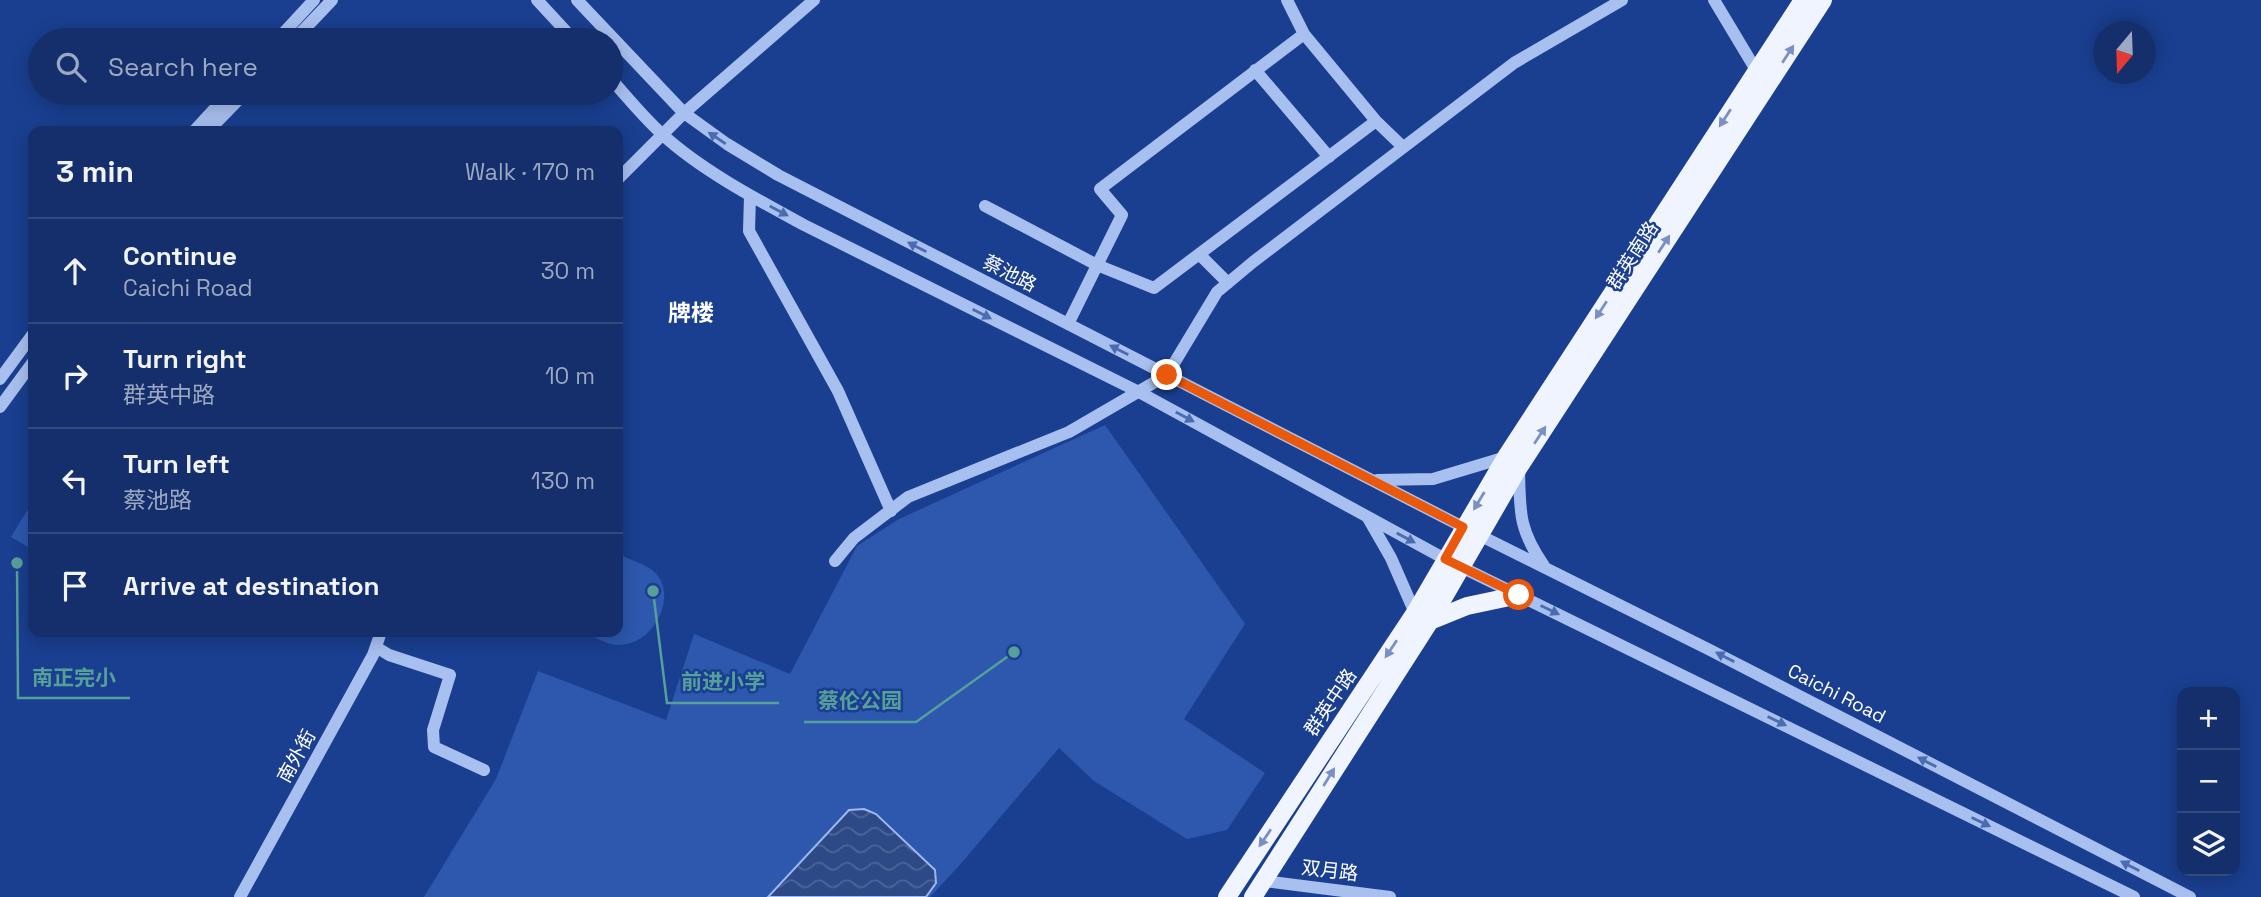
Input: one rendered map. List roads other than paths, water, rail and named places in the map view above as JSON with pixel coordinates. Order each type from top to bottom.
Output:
[{"type":"main road","name":"群英南路","points":[[1471,531],[1756,70],[1803,0]]},
{"type":"main road","name":"群英南路","points":[[1513,462],[1823,0]]},
{"type":"main road","name":"群英中路","points":[[1253,897],[1471,531]]},
{"type":"main road","points":[[1422,617],[1519,595]]},
{"type":"main road","name":"群英中路","points":[[1227,897],[1422,617]]},
{"type":"street","points":[[288,28],[314,0]]},
{"type":"street","points":[[305,28],[332,0]]},
{"type":"street","points":[[537,0],[563,28]]},
{"type":"street","name":"蔡池路","points":[[578,0],[604,28]]},
{"type":"street","points":[[623,174],[684,113],[814,0]]},
{"type":"street","points":[[1287,0],[1304,34],[1376,121],[1403,148]]},
{"type":"street","points":[[835,561],[853,538],[908,497],[1069,432],[1167,375],[1217,292],[1514,63],[1622,0]]},
{"type":"street","points":[[1714,0],[1756,70]]},
{"type":"street","points":[[1068,324],[1122,215],[1100,189],[1304,34]]},
{"type":"street","name":"蔡池路","points":[[623,48],[684,113],[727,145],[778,175],[1471,531]]},
{"type":"street","points":[[1255,70],[1329,157]]},
{"type":"street","points":[[623,92],[662,135],[750,196],[804,225],[1139,392],[1453,562],[2134,897]]},
{"type":"street","points":[[199,126],[218,105]]},
{"type":"street","points":[[213,126],[233,105]]},
{"type":"street","points":[[985,206],[1097,265],[1154,288],[1376,121]]},
{"type":"street","points":[[750,196],[749,231],[838,391],[891,511]]},
{"type":"street","points":[[1199,254],[1228,283]]},
{"type":"street","points":[[0,379],[28,341]]},
{"type":"street","points":[[0,407],[28,369]]},
{"type":"street","points":[[1373,480],[1433,479],[1513,462],[1521,518],[1529,543],[1546,569]]},
{"type":"street","points":[[1366,515],[1387,548],[1422,617]]},
{"type":"street","name":"Caichi Road","points":[[1471,531],[1709,649],[2190,897]]},
{"type":"street","name":"南外街","points":[[240,897],[379,637]]},
{"type":"street","points":[[376,647],[389,655],[450,675],[433,730],[434,747],[484,770]]},
{"type":"street","name":"双月路","points":[[1264,881],[1390,897]]},
{"type":"water","points":[[864,809],[876,814],[935,870],[936,883],[926,897],[768,897],[849,810]]},
{"type":"place","name":"南正完小","points":[[17,563]]},
{"type":"place","name":"前进小学","points":[[653,591]]},
{"type":"place","name":"蔡伦公园","points":[[1014,652]]},
{"type":"district","name":"牌楼","points":[[691,313]]}]
